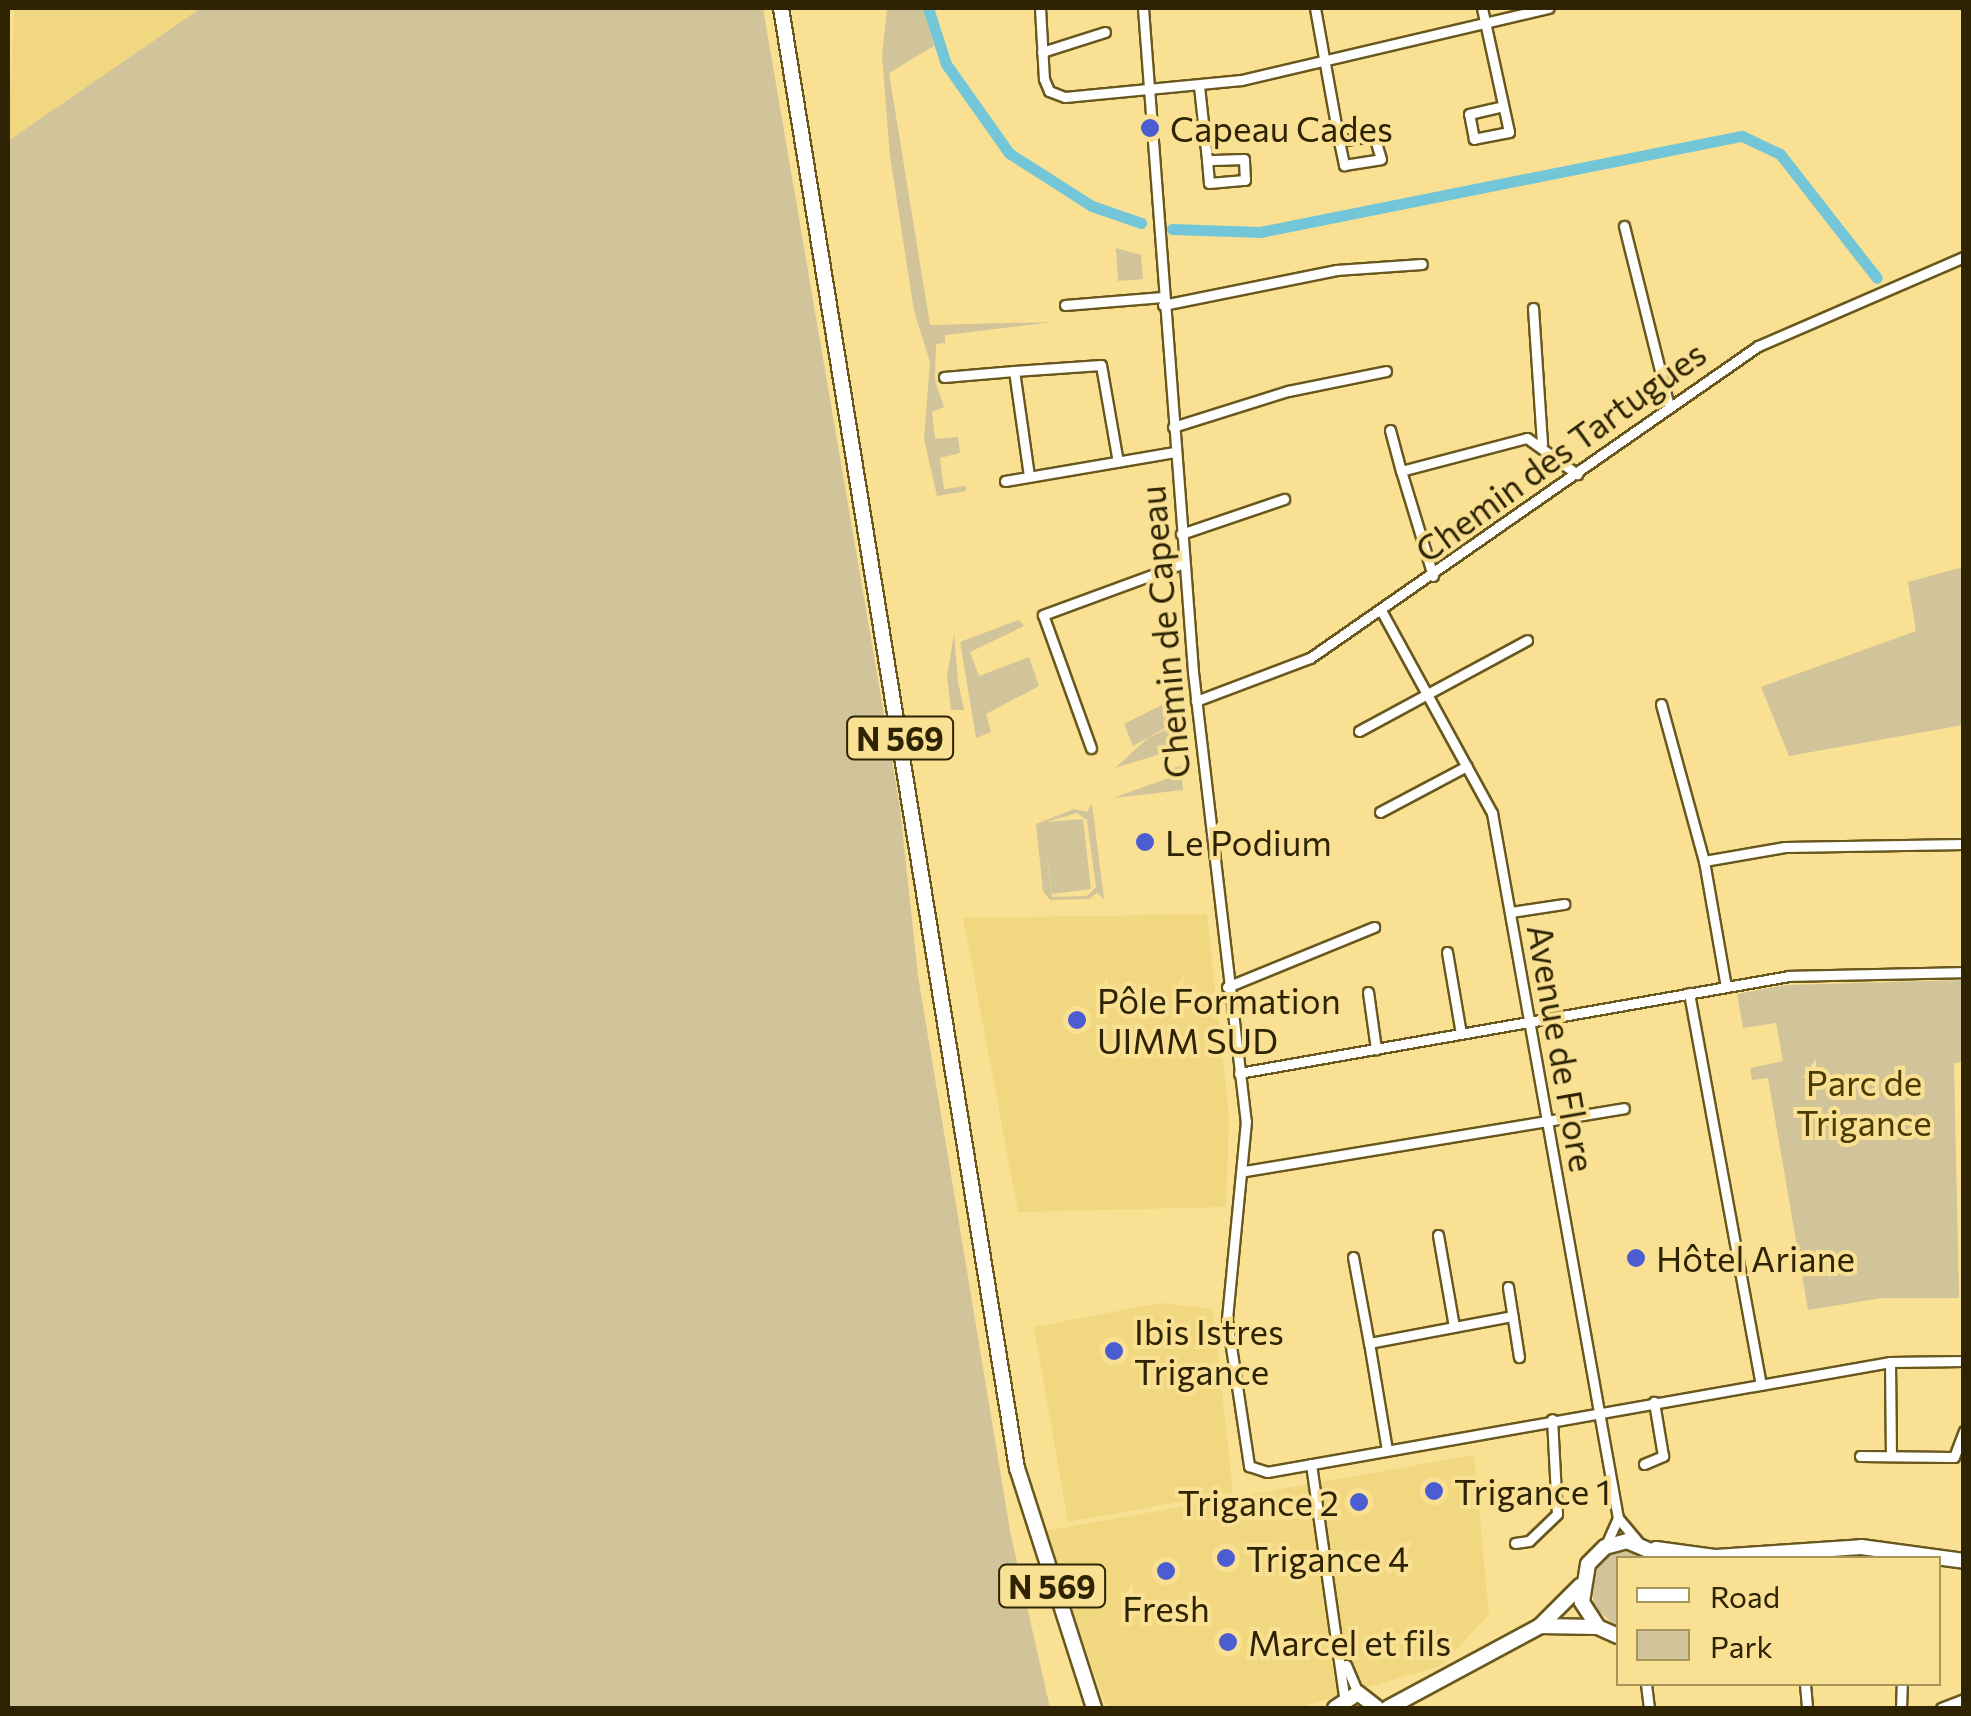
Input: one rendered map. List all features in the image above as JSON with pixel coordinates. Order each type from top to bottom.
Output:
[{"type":"main road","name":"N 569","points":[[781,8],[1017,1468],[1096,1706]]},
{"type":"main road","points":[[1388,1708],[1540,1626],[1580,1586],[1588,1564],[1606,1547],[1638,1542],[1661,1554],[1688,1556]]},
{"type":"main road","points":[[1733,1556],[1824,1546],[1917,1556]]},
{"type":"main road","points":[[1580,1586],[1598,1627]]},
{"type":"main road","points":[[1540,1626],[1598,1627],[1616,1635]]},
{"type":"main road","points":[[1350,1703],[1414,1696]]},
{"type":"street","points":[[1040,8],[1049,91],[1064,97],[1200,86],[1325,63],[1485,20],[1549,8]]},
{"type":"street","name":"Chemin de Capeau","points":[[1143,8],[1196,701],[1239,1073],[1245,1171],[1227,1320],[1244,1454],[1256,1470],[1311,1464]]},
{"type":"street","points":[[1315,8],[1338,141],[1344,165],[1381,158],[1374,136],[1338,141]]},
{"type":"street","points":[[1482,8],[1485,20],[1503,106],[1508,132],[1474,139],[1470,114],[1503,106]]},
{"type":"street","points":[[1042,52],[1104,32]]},
{"type":"street","points":[[1200,86],[1207,160],[1210,183],[1245,180],[1244,158],[1207,160]]},
{"type":"street","points":[[1624,226],[1669,406]]},
{"type":"street","name":"Chemin des Tartugues","points":[[1196,701],[1310,658],[1382,612],[1758,346],[1964,257]]},
{"type":"street","points":[[1065,305],[1163,301],[1336,270],[1422,264]]},
{"type":"street","points":[[1533,308],[1542,444]]},
{"type":"street","points":[[944,377],[1101,365],[1118,462]]},
{"type":"street","points":[[1173,427],[1210,421],[1288,391],[1386,371]]},
{"type":"street","points":[[1014,372],[1030,476]]},
{"type":"street","points":[[1390,430],[1433,576]]},
{"type":"street","points":[[1401,471],[1527,438],[1542,444],[1577,474]]},
{"type":"street","points":[[1004,481],[1175,452]]},
{"type":"street","points":[[1181,534],[1284,499]]},
{"type":"street","points":[[1091,748],[1043,616],[1184,563]]},
{"type":"street","name":"Avenue de Flore","points":[[1382,612],[1492,813],[1618,1518],[1638,1542]]},
{"type":"street","points":[[1360,731],[1526,640]]},
{"type":"street","points":[[1661,704],[1704,861],[1726,987]]},
{"type":"street","points":[[1380,812],[1466,766]]},
{"type":"street","points":[[1704,861],[1785,846],[1964,844]]},
{"type":"street","points":[[1510,912],[1564,904]]},
{"type":"street","points":[[1228,987],[1374,927]]},
{"type":"street","points":[[1447,952],[1461,1034]]},
{"type":"street","points":[[1239,1073],[1789,976],[1964,972]]},
{"type":"street","points":[[1368,992],[1376,1049]]},
{"type":"street","points":[[1689,994],[1761,1384]]},
{"type":"street","points":[[1245,1171],[1624,1108]]},
{"type":"street","points":[[1438,1235],[1454,1327]]},
{"type":"street","points":[[1353,1257],[1387,1450]]},
{"type":"street","points":[[1508,1287],[1519,1357]]},
{"type":"street","points":[[1369,1343],[1512,1316]]},
{"type":"street","points":[[1350,1703],[1311,1464],[1890,1362],[1964,1360]]},
{"type":"street","points":[[1890,1362],[1890,1456]]},
{"type":"street","points":[[1644,1464],[1663,1456],[1654,1402]]},
{"type":"street","points":[[1515,1543],[1529,1541],[1557,1514],[1552,1419]]},
{"type":"street","points":[[1860,1456],[1954,1457],[1964,1431]]},
{"type":"street","points":[[1606,1547],[1618,1518]]},
{"type":"street","points":[[1940,1708],[1964,1699]]},
{"type":"shaded area","points":[[14,8],[201,8],[8,141]]},
{"type":"shaded area","points":[[1207,914],[1229,1116],[1226,1207],[1018,1212],[963,918]]},
{"type":"shaded area","points":[[1160,1303],[1213,1309],[1233,1492],[1068,1522],[1034,1327]]},
{"type":"shaded area","points":[[1474,1455],[1489,1615],[1440,1666],[1298,1708],[1111,1708],[1105,1703],[1044,1531]]},
{"type":"green space","points":[[201,8],[763,8],[900,808],[918,976],[1011,1536],[1050,1708],[8,1708],[8,141]]},
{"type":"green space","points":[[887,8],[923,8],[934,46],[889,73],[930,325],[1053,322],[945,335],[945,343],[936,344],[935,380],[944,407],[932,412],[935,439],[958,437],[960,453],[940,458],[944,489],[966,486],[966,491],[937,496],[924,439],[930,362],[914,311],[890,156],[882,56]]},
{"type":"green space","points":[[1116,248],[1141,255],[1143,279],[1118,281]]},
{"type":"green space","points":[[1963,567],[1963,725],[1789,756],[1761,687],[1916,631],[1908,582]]},
{"type":"green space","points":[[1019,620],[1024,626],[970,652],[979,676],[1029,657],[1039,686],[986,714],[991,732],[976,738],[960,642]]},
{"type":"green space","points":[[954,634],[964,710],[951,710],[947,676]]},
{"type":"green space","points":[[1183,694],[1183,718],[1133,746],[1124,724]]},
{"type":"green space","points":[[1178,724],[1180,748],[1115,768],[1148,738]]},
{"type":"green space","points":[[1181,766],[1183,790],[1113,798],[1177,775],[1173,768]]},
{"type":"green space","points":[[1092,804],[1104,899],[1097,893],[1089,899],[1050,900],[1043,891],[1036,824],[1074,809],[1087,812]],"holes":[[[1077,813],[1087,820],[1096,887],[1087,896],[1052,897],[1043,823],[1052,894],[1091,889],[1083,819],[1046,822]]]},
{"type":"green space","name":"Parc de Trigance","points":[[1963,980],[1963,1062],[1954,1063],[1959,1298],[1882,1298],[1808,1310],[1768,1078],[1752,1080],[1750,1068],[1783,1061],[1776,1023],[1743,1028],[1737,994],[1786,985]]},
{"type":"green space","points":[[1632,1548],[1653,1556],[1616,1556],[1616,1626],[1594,1607],[1592,1575],[1604,1558]]},
{"type":"waterway","points":[[928,8],[946,64],[1009,153],[1092,206],[1141,223]]},
{"type":"waterway","points":[[1172,229],[1260,232],[1742,136],[1780,154],[1877,278]]},
{"type":"place","name":"Capeau Cades","points":[[1150,128]]},
{"type":"place","name":"Le Podium","points":[[1145,842]]},
{"type":"place","name":"Pôle Formation UIMM SUD","points":[[1077,1020]]},
{"type":"place","name":"Hôtel Ariane","points":[[1636,1258]]},
{"type":"place","name":"Ibis Istres Trigance","points":[[1114,1351]]},
{"type":"place","name":"Trigance 1","points":[[1434,1491]]},
{"type":"place","name":"Trigance 2","points":[[1359,1502]]},
{"type":"place","name":"Trigance 4","points":[[1226,1558]]},
{"type":"place","name":"Fresh","points":[[1166,1571]]},
{"type":"place","name":"Marcel et fils","points":[[1228,1642]]}]
